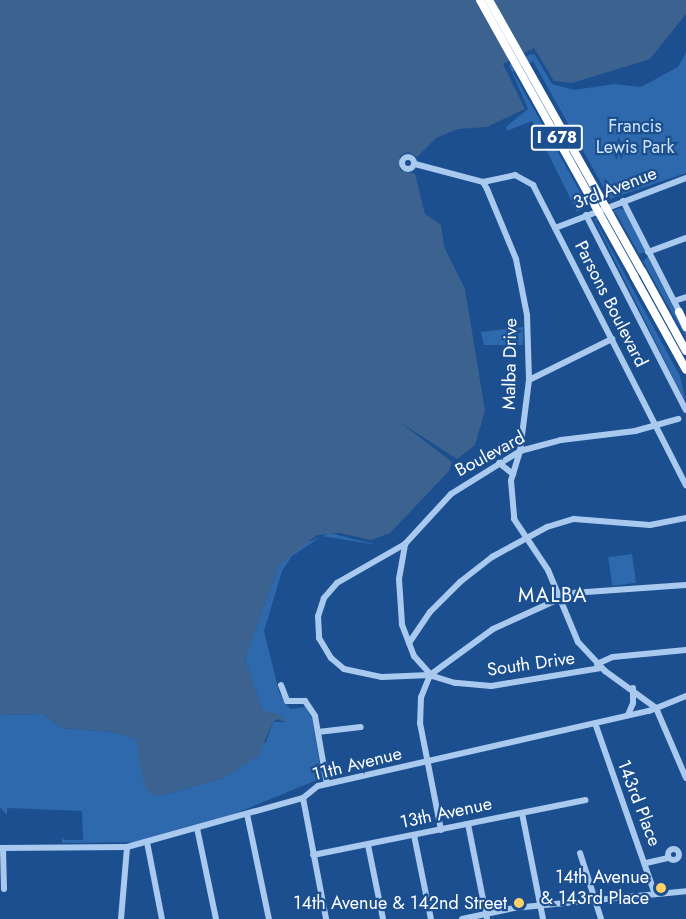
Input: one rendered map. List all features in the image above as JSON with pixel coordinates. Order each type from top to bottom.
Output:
[{"type":"highway","name":"I 678","points":[[480,0],[686,370]]},
{"type":"highway","name":"I 678","points":[[489,0],[686,351]]},
{"type":"highway","points":[[679,312],[686,325]]},
{"type":"street","points":[[415,164],[483,182]]},
{"type":"street","name":"Parsons Boulevard","points":[[483,182],[509,174],[523,177],[533,185],[686,485]]},
{"type":"street","name":"3rd Avenue","points":[[555,228],[686,178]]},
{"type":"street","name":"Malba Drive","points":[[483,182],[521,278],[527,315],[529,381],[520,451],[513,474],[512,511],[524,538],[543,562],[575,638],[599,666],[633,688],[656,708],[686,778]]},
{"type":"street","points":[[623,201],[679,312]]},
{"type":"street","points":[[586,215],[686,410]]},
{"type":"street","points":[[648,252],[686,238]]},
{"type":"street","points":[[674,301],[686,297]]},
{"type":"street","points":[[529,381],[612,339]]},
{"type":"street","name":"Boulevard","points":[[430,675],[382,677],[344,669],[327,651],[317,629],[319,608],[330,590],[405,544],[451,494],[520,451],[554,441],[656,426],[678,419]]},
{"type":"street","points":[[498,463],[513,474]]},
{"type":"street","points":[[409,643],[421,623],[460,582],[524,538],[574,519],[650,525],[686,518]]},
{"type":"street","points":[[405,544],[399,579],[402,624],[409,643],[430,675]]},
{"type":"street","points":[[441,830],[419,716],[423,691],[430,675],[493,629],[560,598],[590,590],[686,585]]},
{"type":"street","points":[[402,624],[421,623]]},
{"type":"street","name":"South Drive","points":[[430,675],[451,683],[491,686],[599,666],[613,657],[686,650]]},
{"type":"street","points":[[281,685],[285,697],[292,703],[305,701],[315,716],[327,784]]},
{"type":"street","points":[[628,715],[633,704],[633,688]]},
{"type":"street","name":"11th Avenue","points":[[2,848],[127,847],[303,798],[310,790],[327,784],[428,763],[628,715],[656,708],[686,696]]},
{"type":"street","name":"143rd Place","points":[[595,723],[603,752],[646,863],[655,894]]},
{"type":"street","points":[[318,732],[361,727]]},
{"type":"street","points":[[303,798],[326,919]]},
{"type":"street","name":"13th Avenue","points":[[313,855],[585,800]]},
{"type":"street","points":[[522,813],[543,919]]},
{"type":"street","points":[[247,814],[269,919]]},
{"type":"street","points":[[468,824],[487,917]]},
{"type":"street","points":[[197,828],[216,919]]},
{"type":"street","points":[[414,835],[431,919]]},
{"type":"street","points":[[147,842],[162,919]]},
{"type":"street","points":[[368,844],[383,919]]},
{"type":"street","points":[[121,919],[127,847]]},
{"type":"street","points":[[2,848],[4,889]]},
{"type":"street","points":[[580,853],[601,919]]},
{"type":"street","points":[[646,863],[668,858]]},
{"type":"street","points":[[462,919],[487,917],[540,905],[686,891]]},
{"type":"green space","name":"Francis Lewis Park","points":[[686,52],[686,173],[610,199],[533,61],[513,72],[588,206],[577,212],[532,121],[507,131],[506,127],[528,109],[509,65],[531,54],[535,55],[552,84],[574,90],[614,84],[641,87],[678,67]]},
{"type":"green space","points":[[619,208],[625,210],[646,252],[639,254],[616,213],[596,221],[680,376],[686,403],[594,219]]},
{"type":"green space","points":[[648,257],[686,333],[686,338],[643,261]]},
{"type":"green space","points":[[523,327],[523,345],[484,345],[481,332]]},
{"type":"green space","points":[[330,533],[377,545],[323,536]]},
{"type":"green space","points":[[321,537],[292,556],[282,571],[264,631],[279,692],[290,709],[305,707],[312,718],[322,778],[224,818],[142,842],[62,843],[62,837],[64,840],[83,840],[82,811],[7,808],[7,815],[0,807],[0,715],[43,714],[62,728],[112,732],[136,739],[142,761],[159,796],[224,778],[266,742],[273,722],[287,722],[262,710],[245,659],[279,565],[301,545]]},
{"type":"green space","points":[[632,554],[636,583],[612,586],[608,557]]},
{"type":"shaded area","points":[[0,0],[686,0],[686,14],[650,59],[572,83],[554,81],[534,48],[503,64],[525,109],[487,127],[458,129],[436,138],[417,157],[408,152],[400,156],[400,170],[415,174],[425,214],[441,225],[444,247],[465,289],[485,411],[475,445],[457,459],[401,423],[452,462],[449,471],[390,533],[371,540],[340,533],[317,535],[279,565],[245,659],[262,710],[280,715],[287,723],[278,719],[273,722],[258,756],[224,778],[159,796],[148,792],[144,785],[136,739],[112,732],[62,728],[43,714],[0,715]]},
{"type":"place","name":"14th Avenue & 143rd Place","points":[[661,888]]},
{"type":"place","name":"14th Avenue & 142nd Street","points":[[519,903]]},
{"type":"district","name":"MALBA","points":[[553,595]]}]
